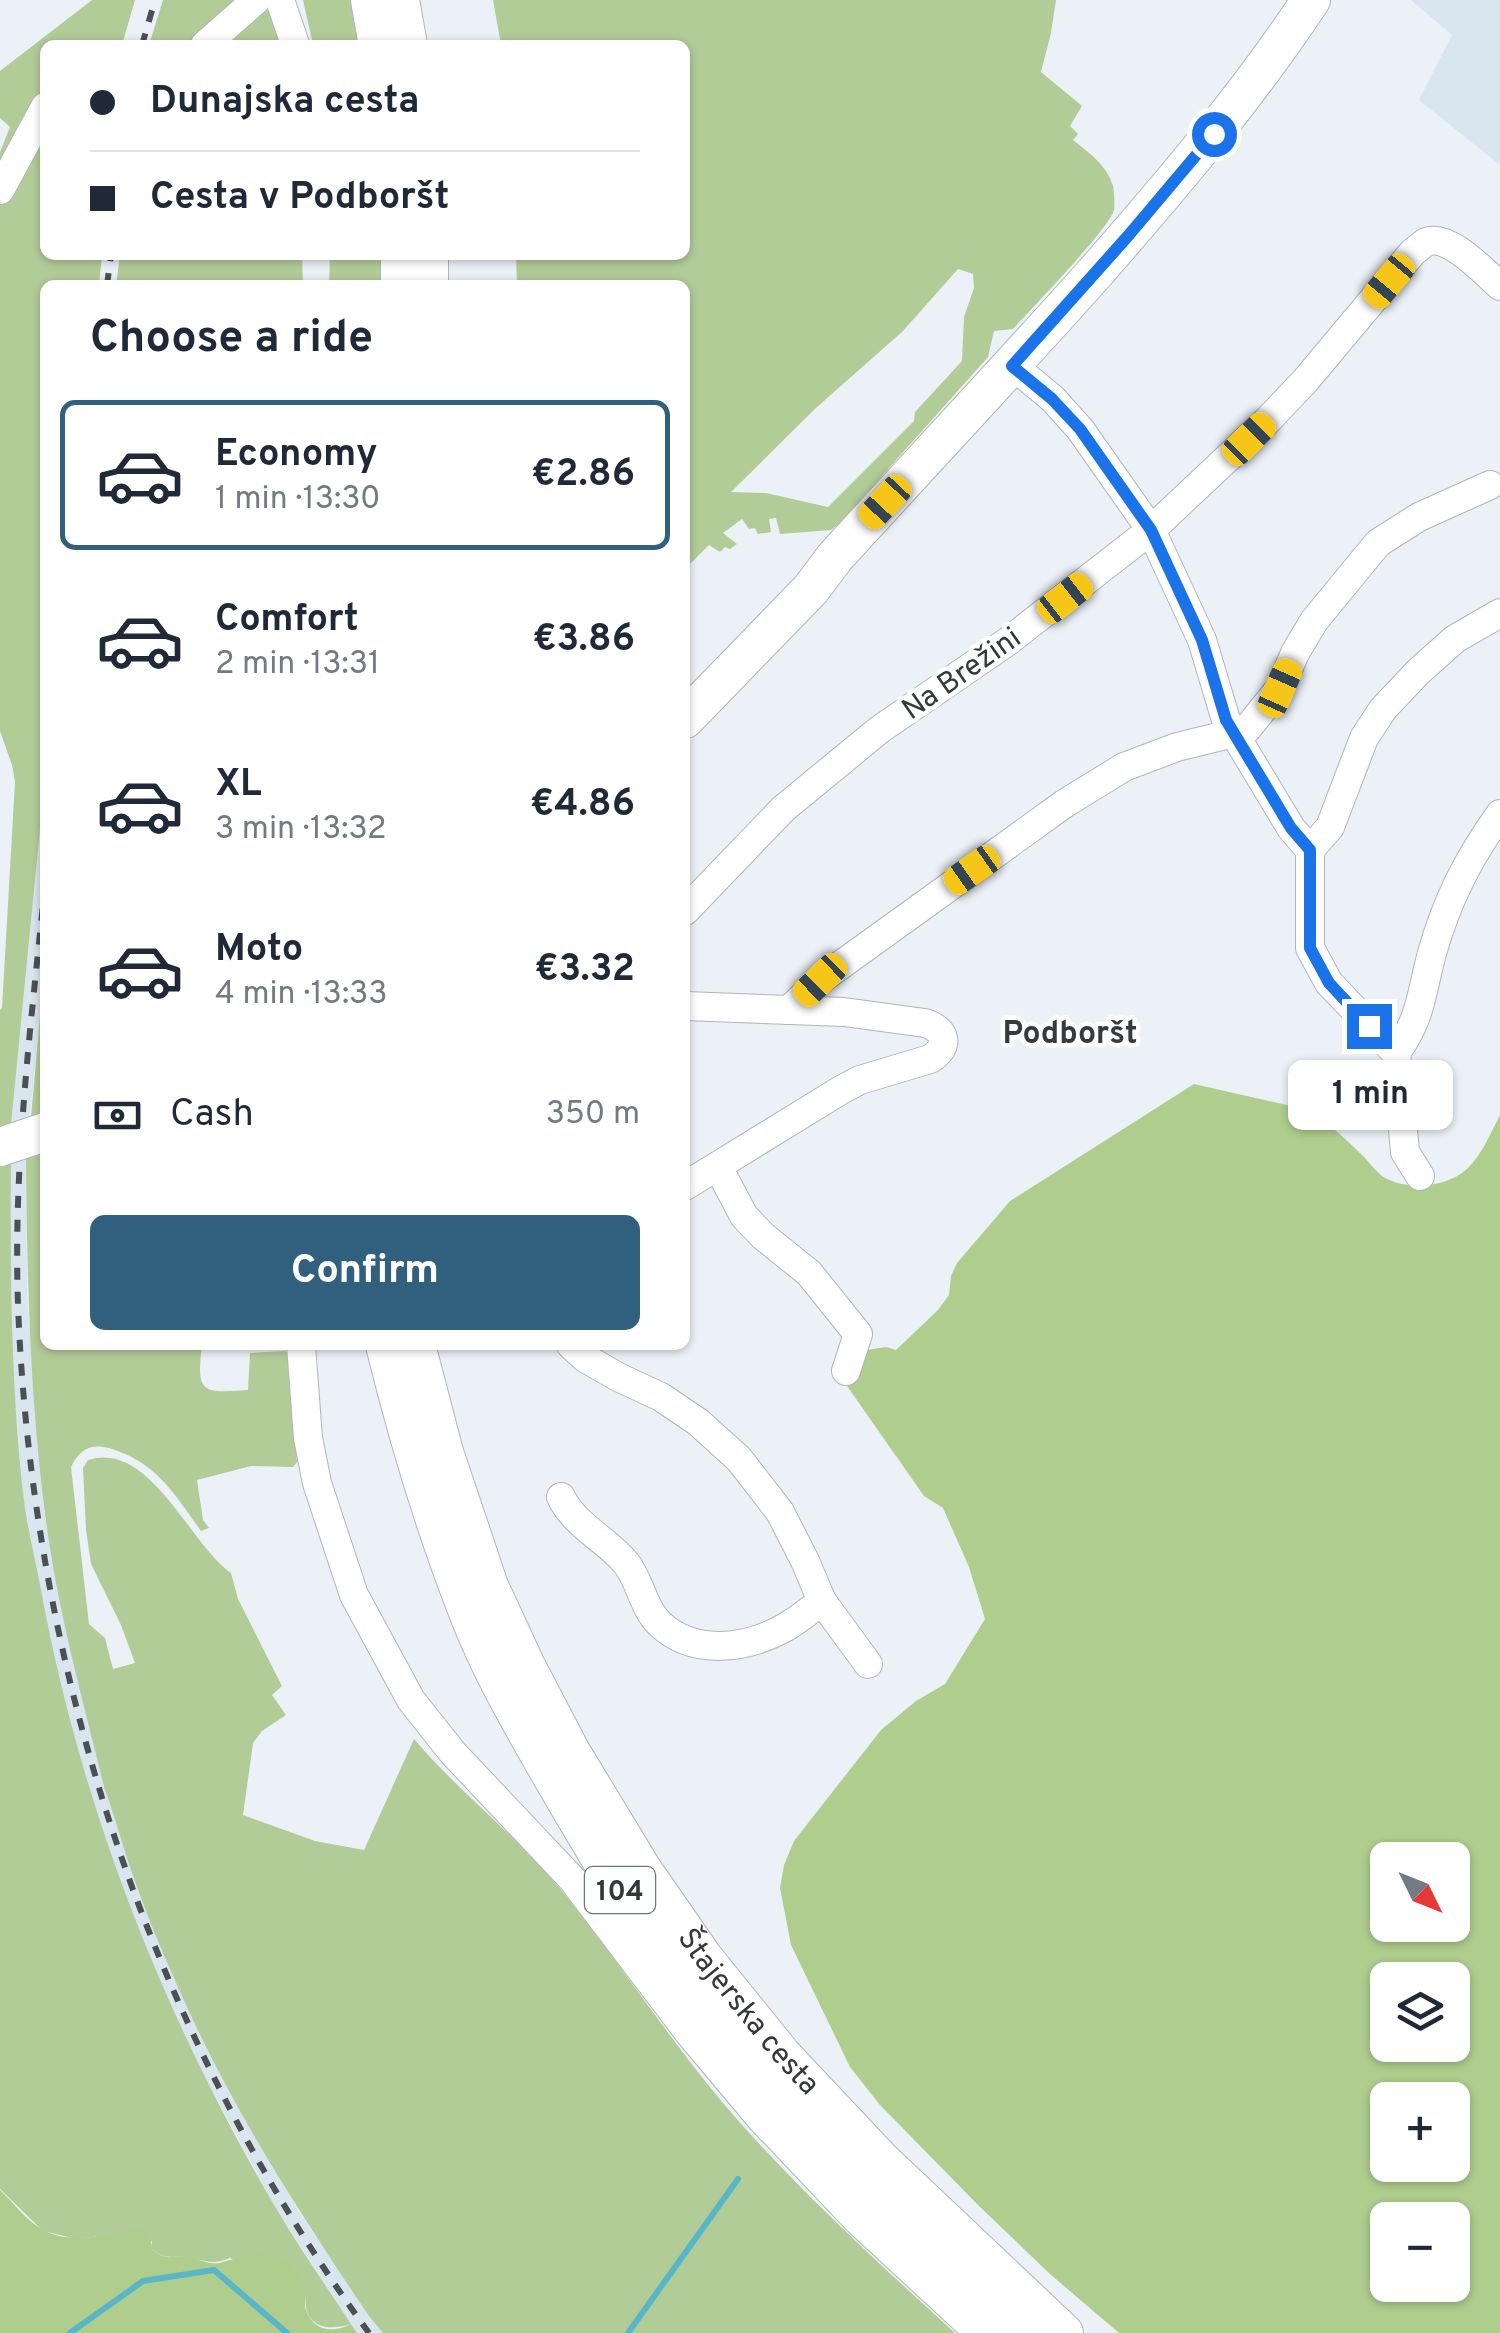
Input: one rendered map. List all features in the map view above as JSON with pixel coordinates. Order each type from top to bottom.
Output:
[{"type":"main road","points":[[370,0],[377,40]]},
{"type":"main road","points":[[400,0],[407,40]]},
{"type":"main road","points":[[690,697],[803,581],[834,556],[1012,366],[1198,153],[1312,0]]},
{"type":"main road","points":[[690,714],[811,589],[834,556]]},
{"type":"main road","points":[[0,1147],[40,1134]]},
{"type":"main road","name":"Štajerska cesta","points":[[386,1350],[424,1483],[468,1614],[544,1762],[598,1856],[658,1949],[780,2100],[917,2242],[1017,2333]]},
{"type":"main road","name":"Štajerska cesta","points":[[417,1350],[444,1452],[490,1586],[571,1752],[642,1869],[703,1957],[783,2056],[881,2160],[1064,2333]]},
{"type":"street","points":[[212,40],[256,0]]},
{"type":"street","points":[[280,0],[294,40]]},
{"type":"street","points":[[0,190],[40,115]]},
{"type":"street","name":"Na Brežini","points":[[690,906],[783,809],[879,730],[1007,642],[1151,530],[1305,381],[1413,252],[1427,242],[1442,241],[1500,286]]},
{"type":"street","points":[[1012,366],[1080,429],[1151,530],[1202,640],[1226,720],[1291,828],[1310,850],[1310,948],[1329,983],[1396,1054],[1404,1152],[1420,1176]]},
{"type":"street","points":[[789,1010],[820,980],[1064,804],[1124,766],[1177,747],[1246,730],[1280,688],[1314,621],[1378,543],[1419,517],[1490,486]]},
{"type":"street","points":[[1310,850],[1330,827],[1364,738],[1383,710],[1455,639],[1500,613]]},
{"type":"street","points":[[1396,1054],[1412,1031],[1452,892],[1500,814]]},
{"type":"street","points":[[690,1006],[844,1012],[925,1023],[935,1026],[944,1044],[930,1060],[871,1076],[841,1090],[690,1183]]},
{"type":"street","points":[[718,1167],[744,1216],[810,1272],[858,1334],[846,1371]]},
{"type":"street","points":[[301,1350],[308,1438],[317,1483],[354,1595],[411,1700],[454,1753],[572,1879],[688,2033],[761,2119],[858,2221],[979,2333]]},
{"type":"street","points":[[576,1350],[618,1377],[661,1397],[698,1422],[739,1459],[780,1512],[822,1601],[868,1664]]},
{"type":"street","points":[[561,1497],[575,1518],[628,1564],[660,1624],[689,1642],[714,1647],[748,1643],[784,1628],[822,1601]]},
{"type":"shaded area","points":[[1411,0],[1500,0],[1500,165],[1419,100],[1452,35]]},
{"type":"shaded area","points":[[40,829],[40,1011],[26,1156],[27,1295],[41,1475],[57,1590],[104,1787],[242,2114],[302,2217],[383,2333],[357,2333],[274,2205],[193,2055],[141,1937],[72,1734],[23,1496],[10,1281],[11,1125]]},
{"type":"green space","points":[[92,0],[135,0],[123,40],[40,40]]},
{"type":"green space","points":[[163,0],[245,0],[200,40],[151,40]]},
{"type":"green space","points":[[303,0],[358,0],[365,40],[312,40]]},
{"type":"green space","points":[[493,0],[1056,0],[1041,72],[1082,106],[1070,126],[1078,134],[1073,140],[1106,172],[1113,186],[1114,210],[1085,251],[1013,329],[994,331],[988,357],[831,530],[780,534],[776,518],[769,519],[771,532],[758,534],[742,519],[723,533],[737,544],[720,552],[709,545],[690,564],[690,280],[517,280],[516,260],[690,260],[690,40],[500,40]],"holes":[[[958,269],[973,274],[974,288],[964,317],[962,361],[915,412],[914,421],[828,507],[766,493],[731,492],[816,408],[903,331]]]},
{"type":"green space","points":[[261,9],[274,12],[287,40],[222,40]]},
{"type":"green space","points":[[40,40],[40,108],[0,178],[0,152],[10,127],[0,118],[0,71]]},
{"type":"green space","points":[[40,148],[40,260],[102,260],[100,280],[40,280],[40,829],[11,1125],[0,1128],[0,1010],[15,782],[0,731],[0,204],[29,158]]},
{"type":"green space","points":[[119,260],[302,260],[303,280],[117,280]]},
{"type":"green space","points":[[330,260],[387,260],[388,280],[329,280]]},
{"type":"green space","points":[[40,1015],[40,1114],[31,1117]]},
{"type":"green space","points":[[1194,1084],[1309,1110],[1382,1176],[1405,1185],[1439,1183],[1459,1175],[1477,1157],[1500,1115],[1500,2333],[1119,2333],[979,2206],[880,2105],[850,2067],[791,1945],[780,1888],[794,1841],[881,1730],[916,1701],[945,1684],[985,1619],[969,1567],[943,1508],[924,1496],[847,1386],[851,1369],[867,1350],[896,1350],[938,1310],[949,1295],[957,1263],[1010,1201]]},
{"type":"green space","points":[[40,1152],[40,1350],[202,1350],[202,1382],[221,1391],[248,1390],[250,1353],[285,1351],[290,1356],[297,1462],[293,1467],[251,1466],[197,1480],[203,1520],[209,1528],[201,1531],[162,1480],[125,1454],[96,1446],[86,1449],[74,1461],[71,1467],[89,1624],[105,1638],[113,1669],[135,1663],[91,1564],[83,1468],[88,1460],[110,1458],[131,1465],[150,1480],[231,1573],[238,1599],[282,1686],[272,1695],[286,1715],[262,1731],[253,1743],[243,1815],[315,1841],[364,1850],[414,1739],[562,1891],[702,2077],[750,2134],[836,2222],[955,2333],[383,2333],[369,2316],[266,2156],[219,2073],[165,1958],[104,1787],[59,1599],[48,1535],[33,1393],[26,1156]]},
{"type":"green space","points":[[11,1161],[12,1327],[23,1493],[58,1671],[79,1751],[130,1907],[161,1983],[273,2203],[351,2324],[341,2327],[316,2324],[307,2312],[306,2293],[230,2258],[215,2262],[166,2257],[152,2249],[152,2241],[100,2236],[76,2239],[43,2231],[0,2189],[0,1164]]},
{"type":"green space","points":[[0,2190],[35,2224],[64,2237],[89,2237],[140,2227],[149,2237],[152,2249],[165,2257],[215,2263],[257,2253],[280,2258],[301,2279],[306,2290],[305,2307],[314,2323],[325,2329],[351,2324],[357,2333],[0,2333]]},
{"type":"waterway","points":[[628,2333],[738,2179]]},
{"type":"waterway","points":[[70,2333],[143,2281],[214,2270],[287,2333]]},
{"type":"railway","points":[[143,40],[155,0]]},
{"type":"railway","points":[[108,280],[110,260]]},
{"type":"railway","points":[[40,934],[21,1147],[18,1305],[28,1443],[48,1579],[78,1713],[117,1845],[166,1974],[225,2098],[292,2218],[369,2333]]},
{"type":"district","name":"Podboršt","points":[[1070,1032]]},
{"type":"route","points":[[1214,134],[1012,366],[1080,429],[1151,530],[1202,640],[1226,720],[1291,828],[1310,850],[1310,948],[1329,983],[1369,1026]]}]
